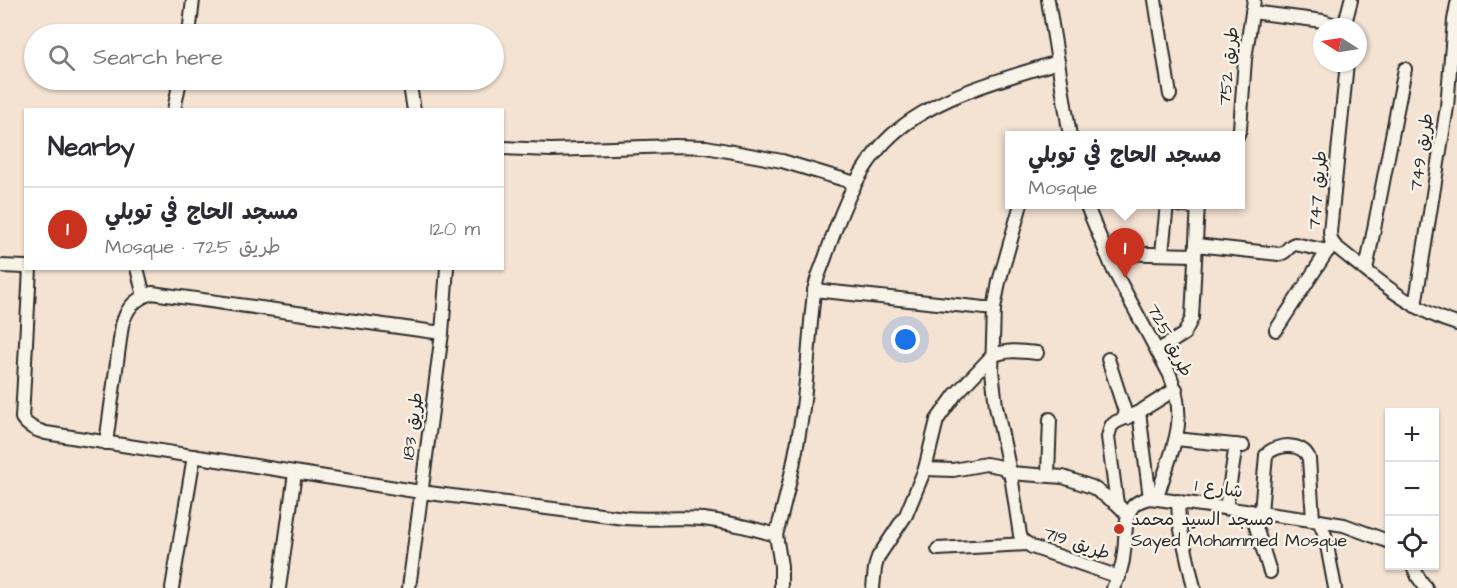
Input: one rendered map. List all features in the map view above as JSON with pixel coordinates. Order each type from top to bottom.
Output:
[{"type":"street","points":[[190,24],[193,0]]},
{"type":"street","points":[[1155,0],[1170,95]]},
{"type":"street","points":[[1345,18],[1351,0]]},
{"type":"street","points":[[1049,1],[1069,131]]},
{"type":"street","name":"طريق 749","points":[[1415,306],[1447,107],[1457,4]]},
{"type":"street","points":[[1253,6],[1313,19]]},
{"type":"street","name":"طريق 752","points":[[1239,131],[1245,59],[1253,6]]},
{"type":"street","points":[[781,588],[781,566],[776,536],[789,488],[802,418],[810,353],[814,290],[834,231],[855,183],[871,157],[893,134],[918,117],[969,91],[1058,62]]},
{"type":"street","name":"طريق 749","points":[[1366,270],[1405,69]]},
{"type":"street","name":"طريق 747","points":[[1346,72],[1330,247],[1415,306],[1457,324]]},
{"type":"street","points":[[174,108],[178,90]]},
{"type":"street","points":[[411,90],[414,108]]},
{"type":"street","points":[[504,148],[551,150],[706,147],[782,161],[855,183]]},
{"type":"street","name":"طريق 719","points":[[1020,209],[1001,274],[994,309],[992,356],[994,395],[1020,535],[1027,544],[1116,582]]},
{"type":"street","name":"طريق 725","points":[[1088,209],[1106,253],[1176,389],[1180,416],[1176,439],[1153,498]]},
{"type":"street","points":[[1162,253],[1166,209]]},
{"type":"street","points":[[1157,351],[1179,339],[1191,324],[1198,209]]},
{"type":"street","points":[[1106,253],[1162,253],[1196,250],[1281,254],[1286,252],[1290,246],[1297,244],[1330,247],[1276,330]]},
{"type":"street","points":[[0,266],[24,267]]},
{"type":"street","points":[[30,270],[22,418],[27,424],[46,433],[421,492],[624,518],[736,524],[776,536]]},
{"type":"street","points":[[138,270],[144,296]]},
{"type":"street","name":"طريق 183","points":[[410,588],[442,333],[447,270]]},
{"type":"street","points":[[814,290],[994,309]]},
{"type":"street","points":[[106,443],[122,325],[130,306],[152,292],[442,333]]},
{"type":"street","points":[[873,588],[878,557],[906,515],[925,469],[937,420],[955,395],[992,356],[1011,350],[1037,352]]},
{"type":"street","points":[[1108,359],[1133,415],[1153,498],[1139,501],[1128,515],[1124,555],[1116,582]]},
{"type":"street","points":[[1117,504],[1107,437],[1111,426],[1176,389]]},
{"type":"street","points":[[1047,474],[1050,419]]},
{"type":"street","points":[[1176,439],[1239,445],[1226,508]]},
{"type":"street","points":[[1270,572],[1256,511],[1266,455],[1272,449],[1298,447],[1308,454],[1316,520],[1325,534],[1335,588]]},
{"type":"street","points":[[172,588],[194,456]]},
{"type":"street","points":[[925,469],[953,470],[986,464],[1002,467],[1010,473],[1047,474],[1077,481],[1098,491],[1128,515]]},
{"type":"street","points":[[279,588],[295,473]]},
{"type":"street","name":"شارع 1","points":[[1153,498],[1344,525],[1385,540]]},
{"type":"street","points":[[1178,501],[1179,521],[1194,588]]},
{"type":"street","points":[[938,549],[1027,544]]},
{"type":"street","points":[[1415,570],[1426,588]]},
{"type":"place","name":"مسجد الحاج في توبلي","points":[[1125,278]]},
{"type":"place","name":"مسجد السيد محمد Sayed Mohammed Mosque","points":[[1119,529]]}]
